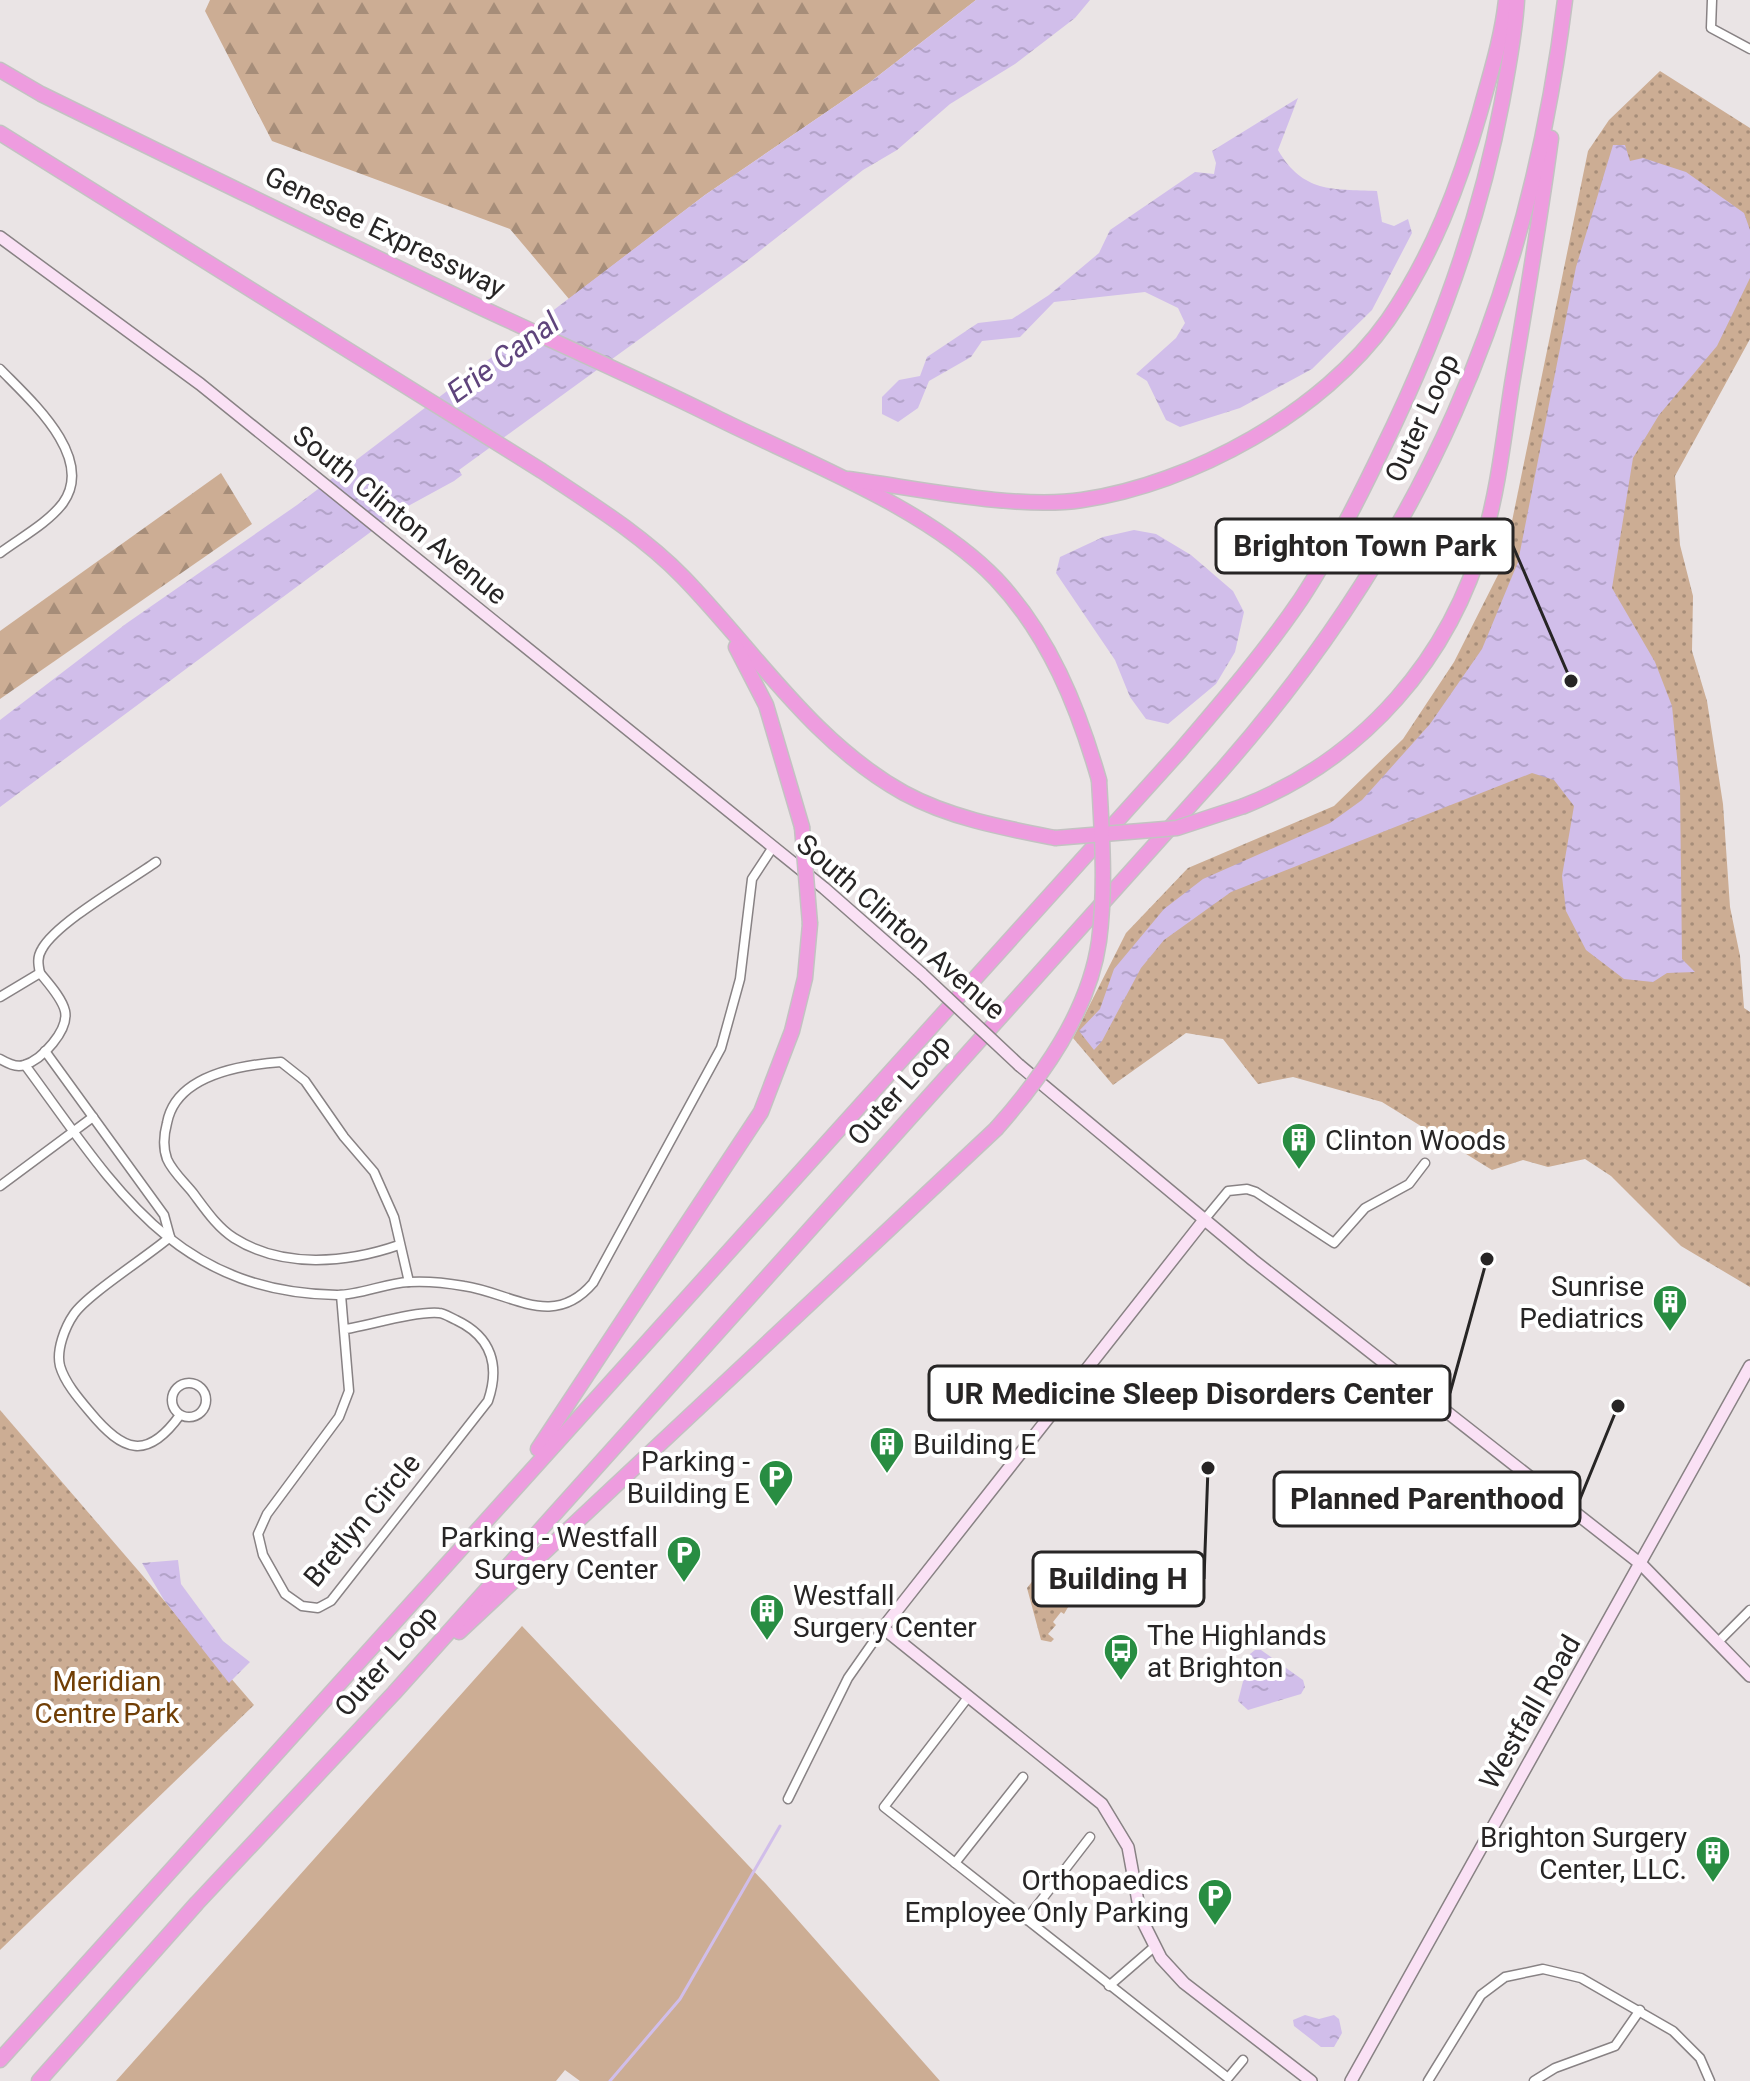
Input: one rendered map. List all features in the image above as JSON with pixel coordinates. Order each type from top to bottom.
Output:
[{"type":"highway","points":[[836,477],[998,500],[1080,501],[1145,486],[1211,460],[1274,425],[1336,377],[1386,322],[1428,255],[1461,178],[1506,0]]},
{"type":"highway","name":"Outer Loop","points":[[0,2060],[513,1487],[1180,751],[1232,691],[1301,598],[1356,503],[1416,380],[1461,268],[1490,167],[1516,30],[1517,0]]},
{"type":"highway","points":[[0,133],[542,471],[637,538],[682,576],[805,712],[845,749],[902,792],[961,816],[1055,838],[1177,828],[1244,806],[1312,772],[1372,726],[1428,661],[1468,585],[1486,531],[1505,429],[1545,185],[1566,0]]},
{"type":"highway","name":"Outer Loop","points":[[39,2081],[197,1903],[394,1693],[1227,765],[1294,686],[1344,617],[1430,470],[1489,332],[1530,195],[1550,104],[1566,0]]},
{"type":"highway","name":"Genesee Expressway","points":[[0,70],[41,94],[484,309],[640,380],[912,516],[995,579],[1060,670],[1084,727],[1099,780],[1103,869],[1094,958],[1063,1039],[1032,1088],[996,1129],[394,1693]]},
{"type":"highway","points":[[513,1487],[761,1112],[792,1031],[805,978],[810,924],[802,827],[766,705],[727,629]]},
{"type":"street","points":[[1712,0],[1711,28],[1750,49]]},
{"type":"street","name":"South Clinton Avenue","points":[[0,237],[200,384],[773,847],[922,974],[1019,1065],[1204,1220],[1642,1565],[1750,1676]]},
{"type":"street","points":[[0,369],[58,437],[72,471],[69,490],[62,504],[0,553]]},
{"type":"street","points":[[25,1065],[74,1132],[151,1227],[226,1274],[259,1286],[341,1295],[409,1282],[466,1286],[547,1307],[565,1306],[581,1297],[593,1283],[721,1048],[740,979],[752,879],[773,847]]},
{"type":"street","points":[[0,1059],[11,1065],[25,1065],[45,1051],[65,1022],[65,1010],[40,973],[38,959],[42,948],[59,930],[156,862]]},
{"type":"street","points":[[0,997],[40,973]]},
{"type":"street","points":[[45,1051],[164,1215],[170,1237]]},
{"type":"street","points":[[399,1245],[327,1261],[293,1258],[234,1239],[214,1221],[167,1159],[164,1136],[170,1108],[189,1085],[252,1064],[281,1062],[305,1081],[344,1137],[374,1172],[394,1217],[409,1282]]},
{"type":"street","points":[[0,1186],[93,1117]]},
{"type":"street","points":[[788,1799],[848,1678],[883,1628],[1228,1191],[1247,1189],[1334,1243],[1359,1213],[1409,1184],[1425,1163]]},
{"type":"street","points":[[170,1237],[75,1312],[61,1344],[60,1366],[73,1391],[110,1435],[122,1444],[136,1447],[149,1445],[165,1437],[180,1415]]},
{"type":"street","name":"Bretlyn Circle","points":[[341,1295],[349,1391],[339,1417],[267,1514],[258,1534],[263,1555],[285,1594],[302,1606],[318,1608],[331,1601],[488,1401],[495,1380],[494,1356],[483,1339],[466,1325],[440,1313],[346,1329]]},
{"type":"street","name":"Westfall Road","points":[[1351,2081],[1642,1565],[1750,1366]]},
{"type":"street","points":[[183,1384],[199,1386],[205,1396],[204,1407],[197,1415],[180,1415],[173,1407],[174,1391],[183,1384]]},
{"type":"street","points":[[1717,1643],[1750,1610]]},
{"type":"street","points":[[883,1628],[1092,1794],[1112,1816],[1128,1847],[1141,1918],[1154,1947],[1184,1983],[1311,2081]]},
{"type":"street","points":[[969,1696],[884,1807],[1228,2078],[1243,2060]]},
{"type":"street","points":[[955,1863],[1023,1777]]},
{"type":"street","points":[[1026,1920],[1090,1837]]},
{"type":"street","points":[[1109,1986],[1154,1947]]},
{"type":"street","points":[[1428,2081],[1474,2003],[1489,1987],[1514,1973],[1543,1969],[1570,1973],[1640,2010],[1693,2048],[1710,2081]]},
{"type":"street","points":[[1534,2081],[1555,2068],[1615,2046],[1640,2010]]},
{"type":"green space","points":[[210,0],[976,0],[869,83],[705,195],[569,299],[510,229],[272,141],[205,11]]},
{"type":"green space","points":[[1660,71],[1750,128],[1750,339],[1675,476],[1680,545],[1693,596],[1692,651],[1707,701],[1723,804],[1730,907],[1740,956],[1744,1008],[1750,1012],[1750,1287],[1681,1246],[1611,1176],[1585,1159],[1548,1167],[1523,1160],[1492,1170],[1382,1102],[1293,1077],[1258,1084],[1223,1039],[1186,1033],[1113,1085],[1073,1038],[1126,933],[1188,868],[1334,806],[1403,739],[1454,662],[1503,565],[1588,151],[1609,120]]},
{"type":"green space","points":[[221,473],[252,524],[0,699],[0,631]]},
{"type":"green space","name":"Meridian Centre Park","points":[[0,1410],[254,1705],[0,1950]]},
{"type":"green space","points":[[1049,1572],[1092,1577],[1096,1586],[1093,1589],[1087,1584],[1080,1594],[1077,1592],[1064,1614],[1061,1612],[1053,1622],[1056,1625],[1048,1634],[1054,1639],[1051,1642],[1041,1640],[1027,1588],[1038,1574],[1048,1576]]},
{"type":"green space","points":[[522,1626],[766,1884],[940,2081],[580,2081],[565,2070],[556,2081],[116,2081]]},
{"type":"water","name":"Erie Canal","points":[[976,0],[1090,0],[1075,18],[1015,64],[950,104],[897,150],[863,170],[743,264],[459,470],[462,475],[454,481],[399,511],[0,807],[0,720],[127,623],[297,505],[705,195],[869,83]]},
{"type":"water","points":[[1298,98],[1278,150],[1288,164],[1308,181],[1320,186],[1377,191],[1382,222],[1394,226],[1408,219],[1412,233],[1372,310],[1312,369],[1240,408],[1180,427],[1166,420],[1147,381],[1136,374],[1176,338],[1185,323],[1178,308],[1145,292],[1054,302],[1020,337],[982,341],[971,357],[929,381],[918,408],[898,422],[882,414],[882,397],[899,380],[920,376],[927,357],[978,323],[1012,319],[1049,295],[1099,253],[1110,230],[1195,172],[1214,174],[1216,163],[1212,151]]},
{"type":"water","points":[[1613,145],[1625,145],[1630,161],[1643,158],[1686,172],[1744,213],[1750,230],[1750,278],[1717,346],[1659,415],[1633,458],[1612,588],[1655,662],[1672,706],[1680,787],[1682,959],[1695,972],[1667,973],[1653,982],[1624,979],[1586,950],[1566,911],[1562,876],[1574,806],[1554,780],[1532,773],[1231,892],[1164,940],[1141,968],[1102,1041],[1094,1050],[1079,1031],[1100,1009],[1114,969],[1164,909],[1203,879],[1330,823],[1362,800],[1430,724],[1482,649],[1518,562],[1576,267]]},
{"type":"water","points":[[1134,530],[1156,534],[1191,555],[1233,591],[1244,612],[1235,652],[1216,684],[1168,724],[1146,719],[1130,697],[1115,660],[1056,573],[1060,557],[1103,537]]},
{"type":"water","points":[[178,1560],[181,1584],[223,1641],[250,1662],[229,1683],[164,1600],[142,1563]]},
{"type":"water","points":[[1261,1650],[1303,1680],[1305,1687],[1301,1694],[1248,1710],[1238,1701],[1250,1654]]},
{"type":"water","points":[[1305,2015],[1319,2019],[1334,2015],[1339,2019],[1342,2033],[1334,2047],[1321,2047],[1294,2026],[1293,2020]]},
{"type":"waterway","points":[[610,2081],[680,1999],[780,1826]]},
{"type":"place","name":"Brighton Town Park","points":[[1571,681]]},
{"type":"place","name":"Clinton Woods","points":[[1299,1171]]},
{"type":"place","name":"UR Medicine Sleep Disorders Center","points":[[1487,1259]]},
{"type":"place","name":"Sunrise Pediatrics","points":[[1670,1333]]},
{"type":"place","name":"Planned Parenthood","points":[[1618,1406]]},
{"type":"place","name":"Building H","points":[[1208,1468]]},
{"type":"place","name":"Building E","points":[[887,1475]]},
{"type":"place","name":"Parking - Building E","points":[[776,1508]]},
{"type":"place","name":"Parking - Westfall Surgery Center","points":[[684,1584]]},
{"type":"place","name":"Westfall Surgery Center","points":[[767,1642]]},
{"type":"place","name":"The Highlands at Brighton","points":[[1121,1682]]},
{"type":"place","name":"Brighton Surgery Center, LLC.","points":[[1713,1884]]},
{"type":"place","name":"Orthopaedics Employee Only Parking","points":[[1215,1927]]}]
